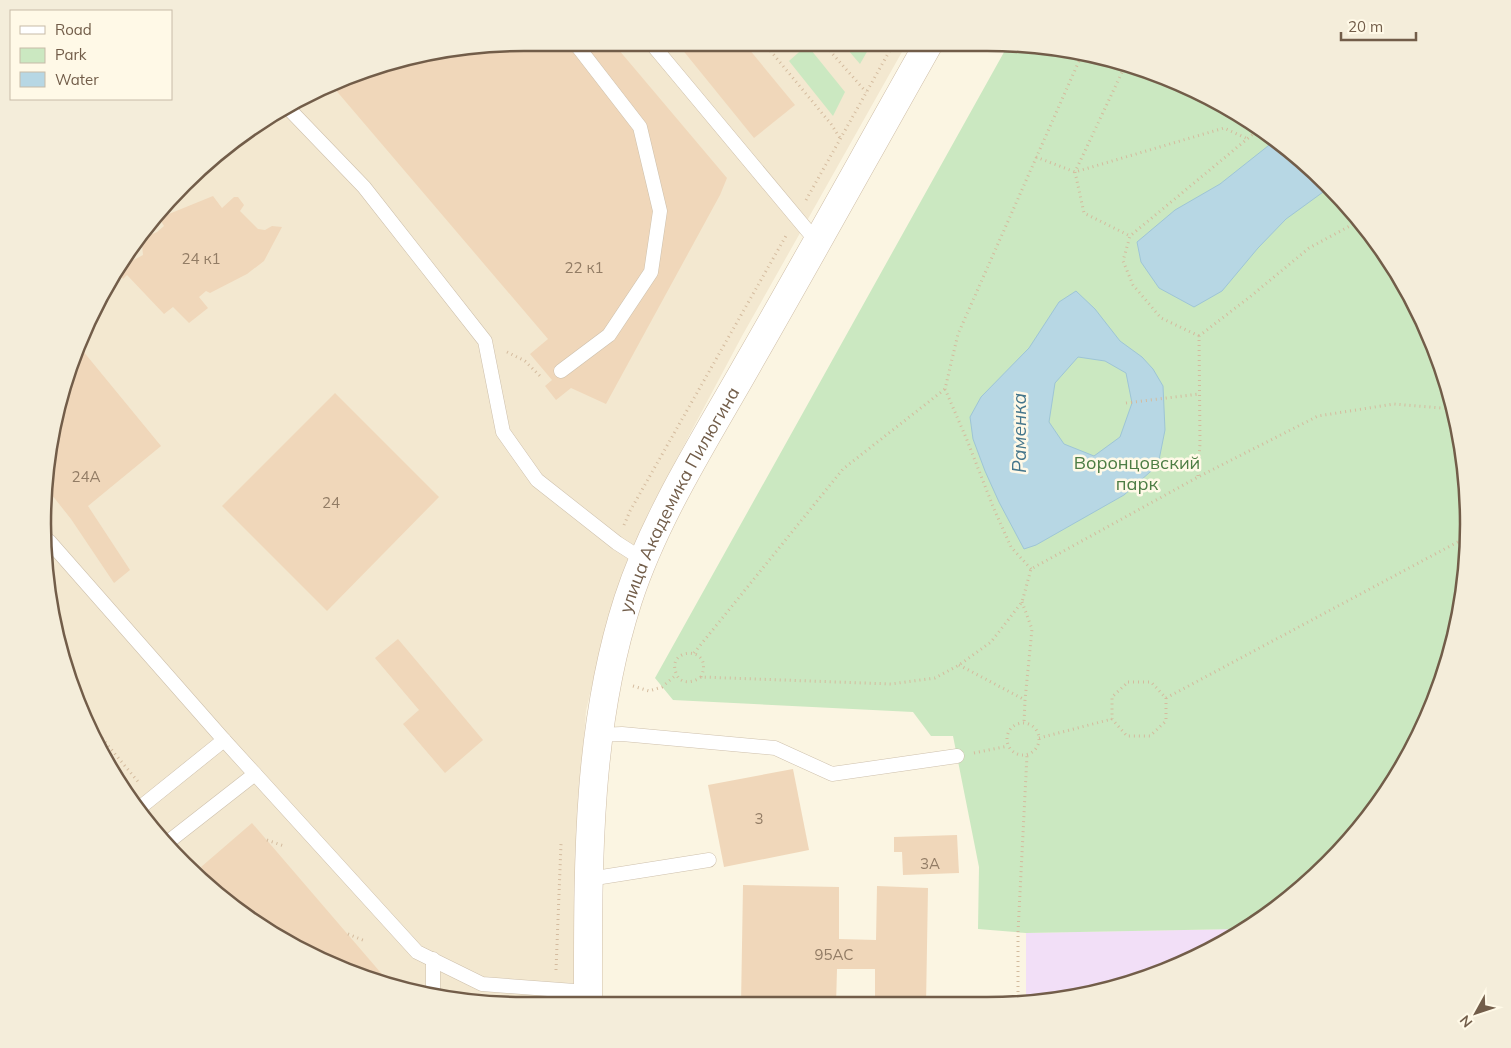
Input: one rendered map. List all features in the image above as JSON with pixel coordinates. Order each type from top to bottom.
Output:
[{"type":"street","name":"улица Академика Пилюгина","points":[[588,997],[590,848],[598,735],[609,671],[628,601],[642,559],[687,471],[924,51]]},
{"type":"lane","points":[[561,371],[609,335],[651,272],[660,211],[640,127],[582,51]]},
{"type":"lane","points":[[658,51],[817,242]]},
{"type":"lane","points":[[292,113],[364,188],[485,341],[503,432],[537,480],[617,543],[642,559]]},
{"type":"lane","points":[[52,544],[224,740],[417,952],[482,984],[574,997]]},
{"type":"lane","points":[[598,735],[622,734],[775,748],[832,774],[957,756]]},
{"type":"lane","points":[[144,805],[224,740]]},
{"type":"lane","points":[[172,839],[255,774]]},
{"type":"lane","points":[[590,879],[709,860]]},
{"type":"lane","points":[[433,959],[433,988]]},
{"type":"path","points":[[771,51],[831,124],[840,138]]},
{"type":"path","points":[[831,51],[866,92]]},
{"type":"path","points":[[1031,568],[1011,547],[945,389],[958,334],[1079,60]]},
{"type":"path","points":[[1123,71],[1075,172],[1084,213],[1130,236]]},
{"type":"path","points":[[1036,157],[1075,172],[1224,128],[1248,139]]},
{"type":"path","points":[[1199,336],[1161,318],[1133,285],[1123,261],[1130,236],[1254,134]]},
{"type":"path","points":[[1199,336],[1252,296],[1309,248],[1352,224]]},
{"type":"path","points":[[1198,477],[1200,443],[1199,336]]},
{"type":"path","points":[[525,361],[545,381]]},
{"type":"path","points":[[694,653],[843,469],[945,389]]},
{"type":"path","points":[[1126,403],[1199,394]]},
{"type":"path","points":[[702,676],[891,684],[934,678],[959,665],[991,642],[1022,602],[1031,568],[1198,477],[1318,416],[1394,404],[1445,407]]},
{"type":"path","points":[[1166,698],[1459,541]]},
{"type":"path","points":[[1022,602],[1032,628],[1024,723]]},
{"type":"path","points":[[685,653],[694,653],[700,656],[704,662],[704,670],[702,676],[696,681],[688,682],[676,675],[674,666],[677,658],[685,653]]},
{"type":"path","points":[[959,665],[1025,700]]},
{"type":"path","points":[[626,682],[648,691],[662,687],[676,675]]},
{"type":"path","points":[[1128,682],[1151,682],[1166,698],[1166,720],[1150,736],[1127,736],[1112,719],[1112,697],[1128,682]]},
{"type":"path","points":[[1039,738],[1112,719]]},
{"type":"path","points":[[1024,723],[1035,728],[1039,738],[1036,749],[1027,755],[1016,754],[1008,746],[1007,735],[1010,730],[1014,726],[1024,723]]},
{"type":"path","points":[[105,742],[140,784]]},
{"type":"path","points":[[957,756],[1008,746]]},
{"type":"path","points":[[1018,996],[1018,932],[1027,755]]},
{"type":"path","points":[[267,840],[284,846]]},
{"type":"path","points":[[348,934],[365,941]]},
{"type":"shaded area","points":[[902,51],[742,336],[650,509],[624,569],[603,638],[586,711],[579,811],[574,997],[493,996],[462,993],[402,981],[372,972],[315,948],[288,933],[261,917],[212,879],[169,836],[149,812],[115,760],[87,705],[76,676],[60,616],[52,555],[52,493],[55,462],[67,402],[87,343],[100,315],[131,261],[169,212],[212,169],[261,131],[288,115],[343,87],[372,76],[432,60],[493,52]]},
{"type":"shaded area","points":[[1230,929],[1196,948],[1139,972],[1079,988],[1026,995],[1026,933]]},
{"type":"green space","points":[[800,51],[812,51],[845,92],[833,116],[789,61]]},
{"type":"green space","points":[[849,51],[867,51],[860,64]]},
{"type":"green space","name":"Воронцовский парк","points":[[1004,52],[1049,55],[1079,60],[1139,76],[1196,100],[1250,131],[1299,169],[1342,212],[1362,236],[1396,288],[1424,343],[1435,372],[1451,432],[1459,493],[1459,555],[1456,586],[1444,646],[1435,676],[1411,733],[1380,787],[1362,812],[1342,836],[1299,879],[1275,899],[1230,929],[1026,933],[978,929],[979,867],[953,736],[931,736],[913,712],[673,700],[655,678]]},
{"type":"water","points":[[1269,145],[1299,169],[1323,192],[1286,219],[1258,248],[1222,291],[1194,307],[1159,288],[1141,262],[1137,242],[1175,210],[1220,184]]},
{"type":"water","name":"Раменка","points":[[1076,291],[1095,309],[1120,341],[1142,357],[1153,369],[1163,386],[1165,430],[1158,465],[1124,495],[1036,545],[1024,549],[985,471],[973,439],[970,417],[981,397],[1029,348],[1059,302]],"holes":[[[1078,357],[1105,361],[1126,373],[1132,403],[1120,437],[1094,456],[1064,444],[1049,422],[1055,383]]]},
{"type":"building","points":[[524,51],[620,51],[727,178],[720,195],[606,404],[571,388],[556,400],[545,386],[552,380],[530,354],[548,339],[336,90],[402,67],[462,55]]},
{"type":"building","points":[[683,51],[751,51],[795,105],[754,138]]},
{"type":"building","points":[[213,196],[222,208],[234,197],[238,197],[244,205],[240,211],[258,229],[265,230],[272,226],[282,227],[264,261],[247,274],[210,293],[206,291],[199,297],[208,308],[189,323],[173,307],[164,314],[127,275],[123,279],[122,277],[131,262],[143,255],[142,246],[149,235],[164,226],[161,221],[167,215]]},
{"type":"building","points":[[84,352],[161,446],[88,506],[130,570],[114,583],[52,493],[60,432],[67,402]]},
{"type":"building","points":[[335,393],[439,497],[327,611],[222,506]]},
{"type":"building","points":[[398,639],[483,740],[445,773],[403,724],[419,710],[375,658]]},
{"type":"building","points":[[793,769],[809,850],[724,867],[708,785]]},
{"type":"building","points":[[252,823],[383,975],[343,961],[315,948],[262,918],[236,899],[201,867]]},
{"type":"building","points":[[957,835],[959,873],[903,875],[902,852],[894,852],[894,837]]},
{"type":"building","points":[[743,885],[839,887],[839,939],[876,940],[877,886],[928,888],[926,997],[875,997],[875,969],[837,969],[836,997],[741,997]]}]
